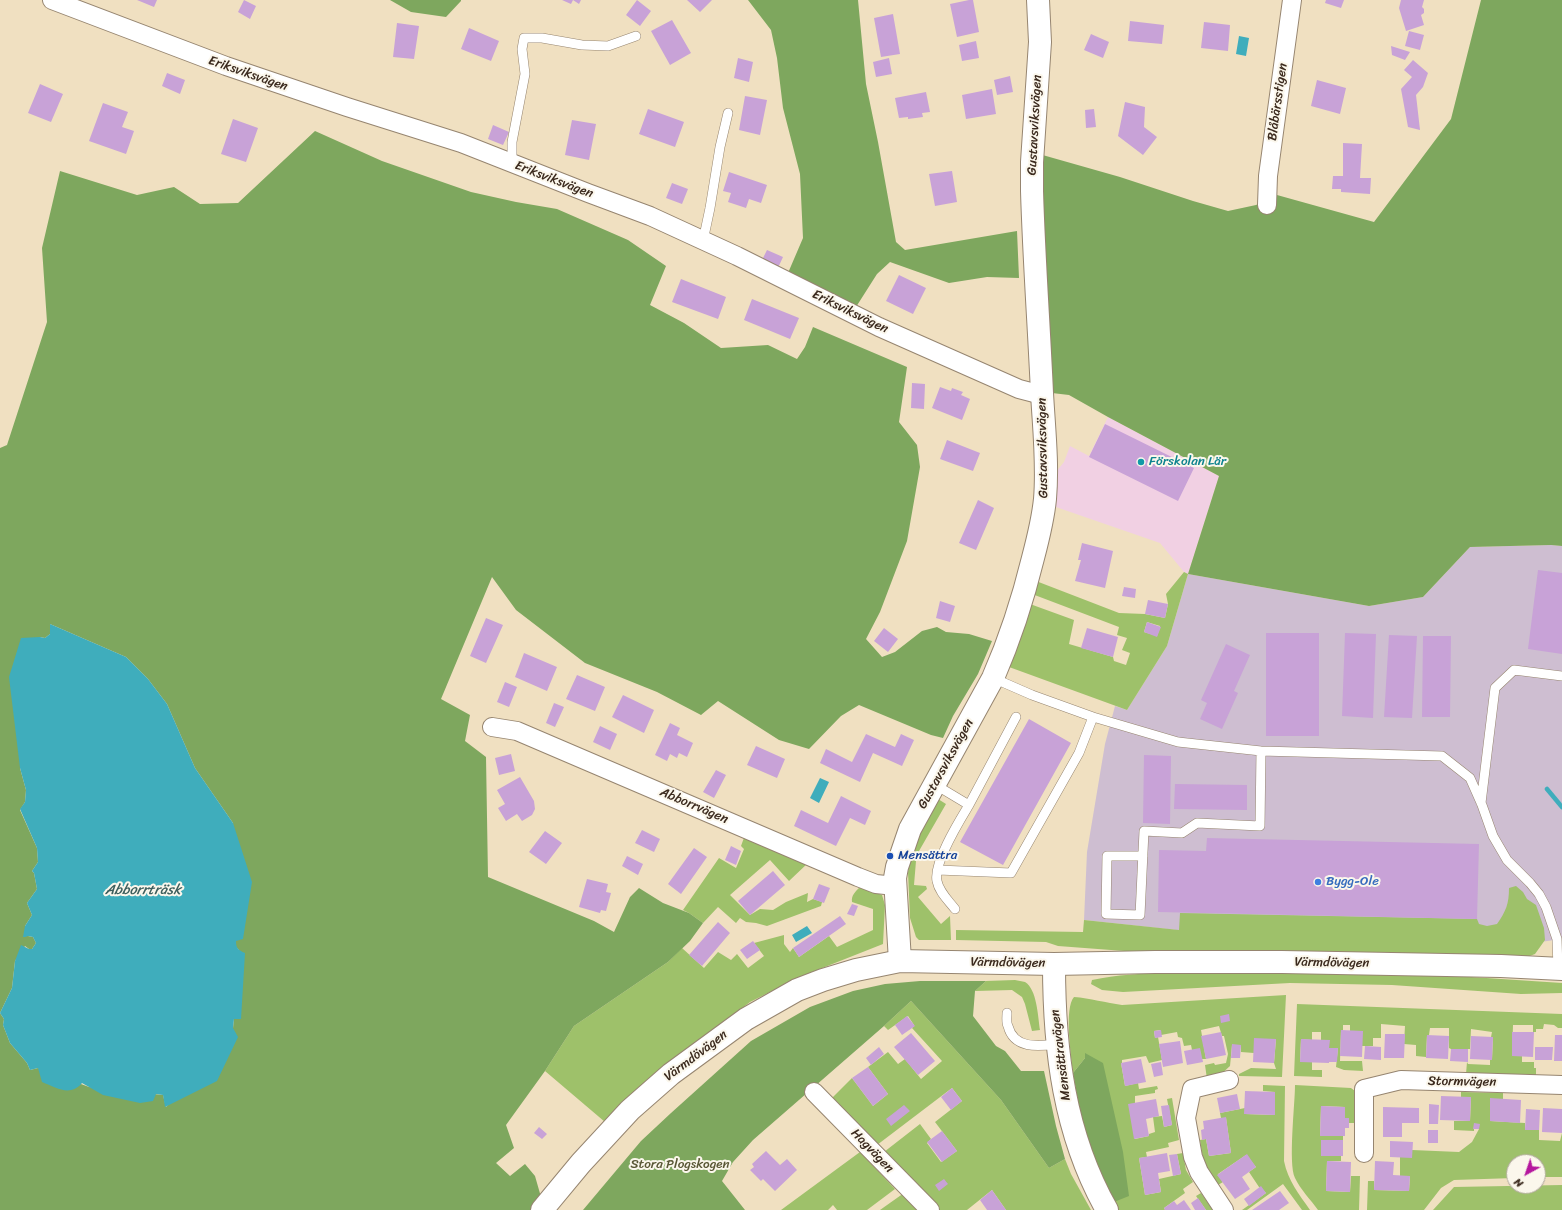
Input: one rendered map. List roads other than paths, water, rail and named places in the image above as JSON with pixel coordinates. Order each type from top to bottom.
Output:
[{"type":"street","name":"Eriksviksvägen","points":[[52,0],[226,66],[460,143],[650,216],[737,256],[879,327],[1019,389],[1042,395]]},
{"type":"street","name":"Gustavsviksvägen","points":[[900,961],[895,886],[897,867],[905,843],[934,784],[993,678],[1015,623],[1024,595],[1043,514],[1046,488],[1046,460],[1032,192],[1032,162],[1040,42],[1038,0]]},
{"type":"street","name":"Blåbärsstigen","points":[[1267,205],[1268,176],[1292,0]]},
{"type":"street","name":"Abborrvägen","points":[[492,728],[517,731],[858,877],[876,884],[895,886]]},
{"type":"street","name":"Värmdövägen","points":[[542,1210],[581,1163],[630,1110],[671,1074],[735,1027],[797,990],[856,970],[900,961],[1054,964],[1298,962],[1501,966],[1560,969]]},
{"type":"street","name":"Mensättravägen","points":[[1054,964],[1054,992],[1058,1044],[1065,1099],[1080,1153],[1095,1189],[1107,1210]]},
{"type":"street","points":[[1224,1210],[1199,1172],[1193,1157],[1186,1118],[1192,1089],[1229,1080]]},
{"type":"street","name":"Stormvägen","points":[[1364,1153],[1364,1089],[1400,1080],[1562,1085]]},
{"type":"street","name":"Hagvägen","points":[[814,1092],[930,1210]]},
{"type":"lane","points":[[512,163],[512,142],[525,74],[522,48],[524,38],[542,38],[582,45],[608,46],[636,36]]},
{"type":"lane","points":[[704,241],[720,147],[728,113]]},
{"type":"lane","points":[[1481,803],[1495,688],[1514,670],[1562,676]]},
{"type":"lane","points":[[993,678],[1032,695],[1093,717],[1178,742],[1261,751],[1442,756],[1470,778],[1493,836],[1507,860],[1539,894],[1546,907],[1557,939],[1560,969]]},
{"type":"lane","points":[[955,909],[942,892],[936,879],[943,851],[1016,717]]},
{"type":"lane","points":[[938,870],[1011,874],[1079,753],[1093,717]]},
{"type":"lane","points":[[1143,856],[1107,856],[1106,914],[1140,915],[1143,856],[1144,831],[1182,833],[1197,823],[1260,826],[1261,751]]},
{"type":"lane","points":[[934,784],[969,805]]},
{"type":"lane","points":[[1007,1013],[1008,1027],[1013,1036],[1021,1043],[1032,1046],[1058,1044]]},
{"type":"water","points":[[1239,36],[1249,38],[1246,56],[1236,54]]},
{"type":"water","name":"Abborrträsk","points":[[50,624],[126,657],[148,679],[167,704],[195,768],[233,823],[252,882],[243,939],[236,941],[238,948],[245,953],[241,1019],[234,1019],[233,1028],[238,1037],[217,1081],[165,1107],[163,1095],[156,1094],[153,1101],[140,1103],[103,1095],[82,1083],[73,1090],[63,1090],[42,1082],[38,1068],[30,1070],[27,1063],[10,1043],[3,1025],[4,1019],[0,1013],[12,988],[15,961],[21,945],[32,949],[36,943],[33,937],[23,937],[25,926],[32,915],[27,903],[37,889],[34,873],[32,871],[38,862],[37,848],[20,809],[25,802],[26,790],[20,768],[9,677],[21,638],[45,638],[50,634]]},
{"type":"water","points":[[820,778],[829,782],[819,803],[810,798]]},
{"type":"water","points":[[807,926],[812,933],[796,942],[792,935]]},
{"type":"waterway","points":[[1547,789],[1562,807]]},
{"type":"place","name":"Förskolan Lär","points":[[1141,462]]},
{"type":"place","name":"Mensättra","points":[[890,856]]},
{"type":"place","name":"Bygg-Ole","points":[[1318,882]]},
{"type":"park label","name":"Stora Plogskogen","points":[[680,1165]]}]
